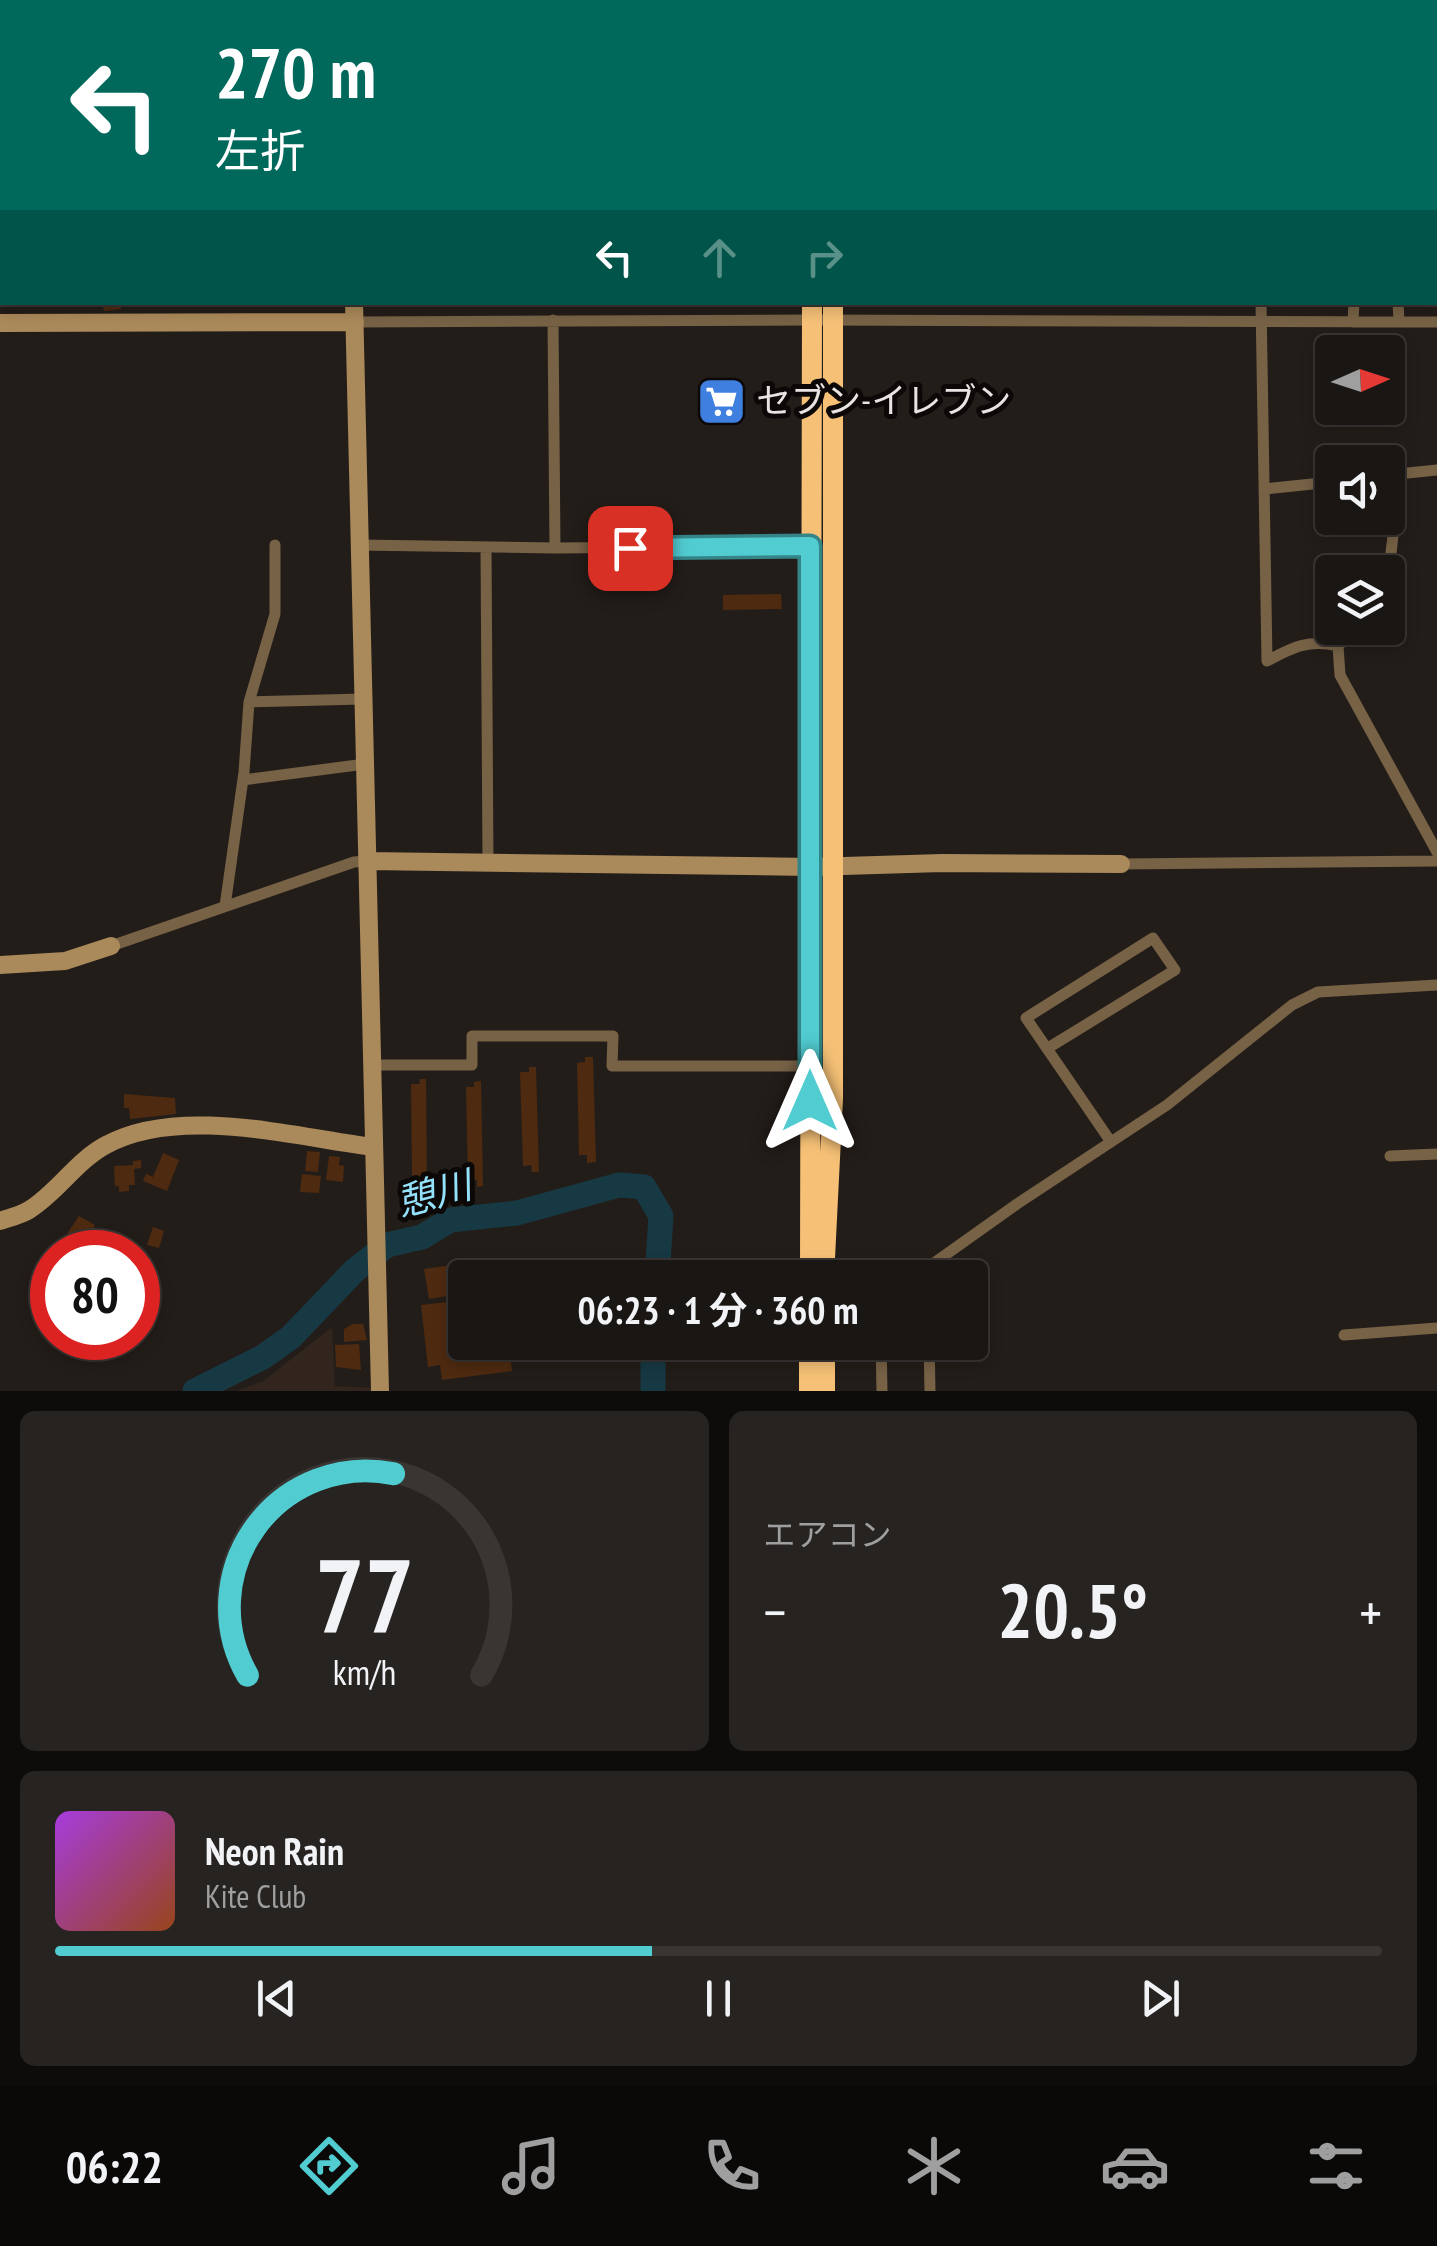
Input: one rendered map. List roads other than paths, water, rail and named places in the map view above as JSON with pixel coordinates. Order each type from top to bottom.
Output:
[{"type":"highway","points":[[822,312],[810,546],[833,1098],[825,1260]]},
{"type":"highway","points":[[810,1260],[810,1066],[821,867],[822,312]]},
{"type":"highway","points":[[809,1391],[810,1360]]},
{"type":"highway","points":[[824,1360],[825,1391]]},
{"type":"street","points":[[354,305],[380,1391]]},
{"type":"street","points":[[1261,305],[1267,660],[1300,644],[1317,641],[1338,646],[1340,675],[1437,852]]},
{"type":"street","points":[[1353,322],[1354,305]]},
{"type":"street","points":[[1398,305],[1399,322]]},
{"type":"street","points":[[0,324],[554,320],[822,312],[1437,322]]},
{"type":"street","points":[[554,320],[554,548]]},
{"type":"street","points":[[1405,474],[1437,470]]},
{"type":"street","points":[[1264,489],[1315,484]]},
{"type":"street","points":[[359,544],[554,548],[810,546]]},
{"type":"street","points":[[225,906],[243,780],[248,702],[275,614],[275,546]]},
{"type":"street","points":[[486,547],[488,863]]},
{"type":"street","points":[[248,702],[363,699]]},
{"type":"street","points":[[243,780],[365,764]]},
{"type":"street","points":[[0,965],[65,961],[354,862],[821,867],[1437,861]]},
{"type":"street","points":[[1048,1048],[1175,970],[1153,938],[1026,1018],[1111,1142]]},
{"type":"street","points":[[944,1260],[1210,1073],[1292,1005],[1318,992],[1437,985]]},
{"type":"street","points":[[372,1064],[472,1065],[472,1036],[612,1036],[612,1066],[810,1066]]},
{"type":"street","points":[[0,1221],[30,1210],[106,1145],[170,1126],[230,1128],[374,1147]]},
{"type":"street","points":[[1390,1156],[1437,1154]]},
{"type":"street","points":[[1344,1335],[1437,1328]]},
{"type":"street","points":[[881,1360],[882,1391]]},
{"type":"street","points":[[929,1360],[930,1391]]},
{"type":"waterway","name":"憩川","points":[[195,1391],[263,1357],[291,1337],[355,1270],[387,1245],[422,1237],[450,1220],[517,1213],[619,1185],[644,1187],[661,1216],[658,1260]]},
{"type":"waterway","name":"憩川","points":[[653,1360],[653,1391]]},
{"type":"place","name":"セブン-イレブン","points":[[721,401]]}]
